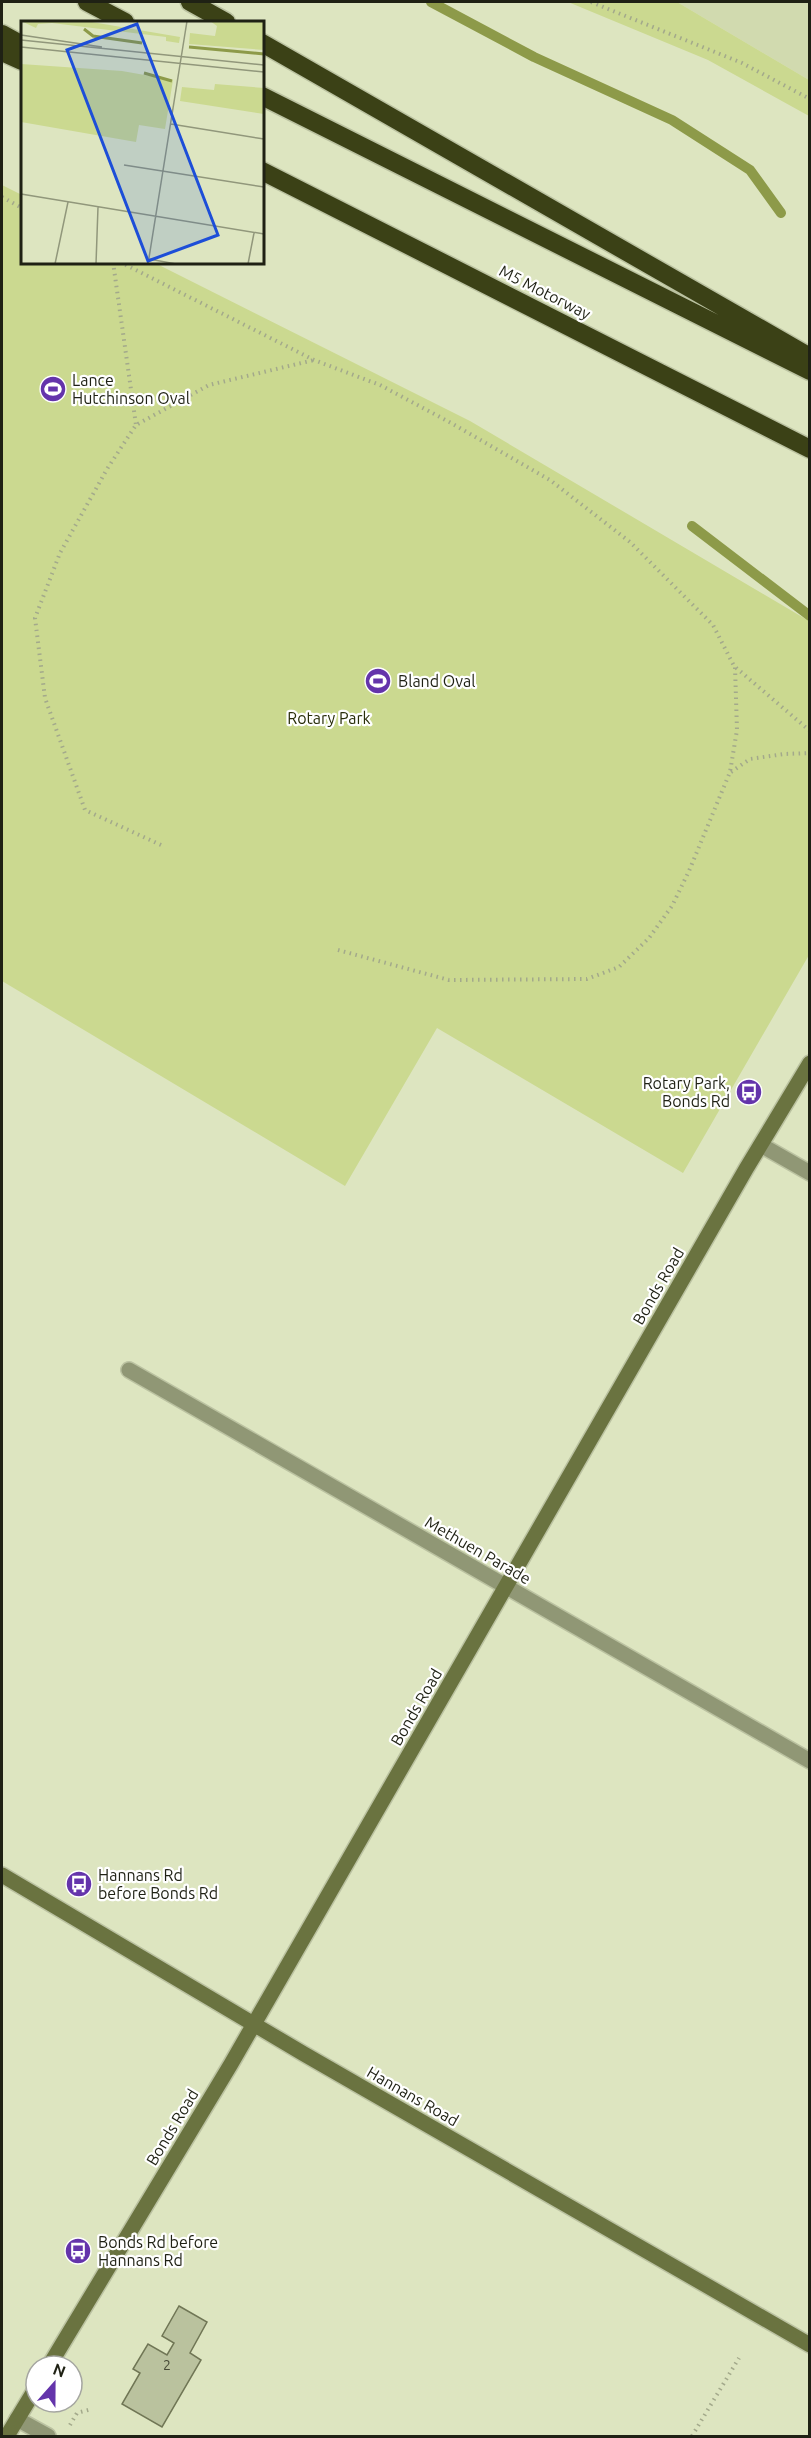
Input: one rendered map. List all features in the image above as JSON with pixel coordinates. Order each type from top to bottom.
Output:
[{"type":"highway","points":[[87,2],[123,21]]},
{"type":"highway","points":[[190,2],[224,21]]},
{"type":"highway","points":[[2,34],[21,44]]},
{"type":"highway","points":[[264,44],[810,357]]},
{"type":"highway","points":[[2,52],[21,61]]},
{"type":"highway","points":[[264,97],[810,371]]},
{"type":"highway","name":"M5 Motorway","points":[[264,172],[810,449]]},
{"type":"main road","name":"Bonds Road","points":[[56,2354],[254,2023],[761,1144],[810,1063]]},
{"type":"main road","name":"Hannans Road","points":[[2,1875],[810,2345]]},
{"type":"main road","points":[[7,2436],[24,2408]]},
{"type":"street","points":[[761,1144],[810,1173]]},
{"type":"street","name":"Methuen Parade","points":[[129,1370],[810,1761]]},
{"type":"street","points":[[17,2419],[48,2436]]},
{"type":"path","points":[[591,2],[742,63],[810,99]]},
{"type":"path","points":[[2,197],[21,207]]},
{"type":"path","points":[[113,264],[136,425]]},
{"type":"path","points":[[124,264],[314,360],[380,385],[550,480],[638,550],[713,625],[735,666],[810,731]]},
{"type":"path","points":[[160,845],[85,810],[45,698],[35,618],[60,553],[107,469],[136,425],[209,385],[314,360]]},
{"type":"path","points":[[338,950],[449,980],[587,979],[620,967],[649,938],[672,906],[730,772],[737,730],[735,666]]},
{"type":"path","points":[[730,772],[750,759],[810,753]]},
{"type":"path","points":[[692,2436],[739,2358]]},
{"type":"path","points":[[68,2429],[77,2413],[92,2409]]},
{"type":"shaded area","points":[[677,2],[809,2],[809,80]]},
{"type":"green space","points":[[568,2],[677,2],[809,80],[809,116],[708,60]]},
{"type":"green space","name":"Rotary Park","points":[[2,185],[21,194],[21,264],[157,264],[470,421],[809,621],[809,955],[683,1173],[437,1028],[345,1186],[2,981]]},
{"type":"building","points":[[179,2306],[207,2322],[190,2353],[201,2360],[162,2427],[122,2404],[140,2373],[133,2369],[148,2344],[167,2355],[174,2343],[162,2336]]},
{"type":"waterway","points":[[431,2],[534,57],[672,120],[750,170],[781,213]]},
{"type":"waterway","points":[[692,526],[810,616]]},
{"type":"place","name":"Lance Hutchinson Oval","points":[[53,389]]},
{"type":"place","name":"Bland Oval","points":[[378,681]]},
{"type":"place","name":"Rotary Park, Bonds Rd","points":[[749,1092]]},
{"type":"place","name":"Hannans Rd before Bonds Rd","points":[[79,1884]]},
{"type":"place","name":"Bonds Rd before Hannans Rd","points":[[78,2251]]}]
